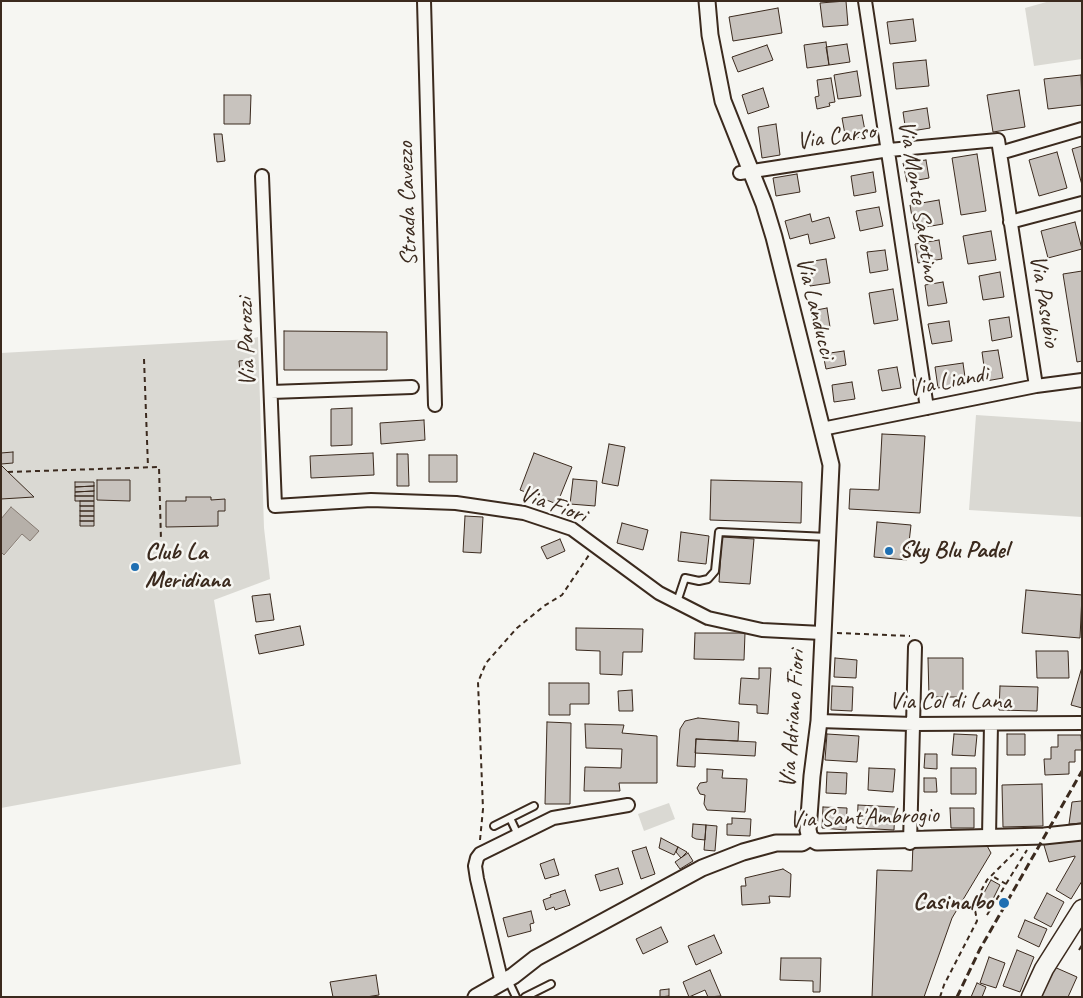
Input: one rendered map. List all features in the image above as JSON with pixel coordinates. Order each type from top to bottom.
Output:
[{"type":"main road","points":[[1031,997],[1044,969],[1080,915]]},
{"type":"street","name":"Strada Cavezzo","points":[[424,1],[435,405]]},
{"type":"street","name":"Via Landucci","points":[[707,1],[710,35],[720,88],[746,172],[774,237],[831,465],[822,633]]},
{"type":"street","name":"Via Monte Sabotino","points":[[865,1],[927,408]]},
{"type":"street","name":"Via Carso","points":[[746,172],[889,150],[999,146],[1082,129]]},
{"type":"street","name":"Via Pasubio","points":[[999,146],[1036,386]]},
{"type":"street","name":"Via Parozzi","points":[[262,176],[275,506]]},
{"type":"street","points":[[1010,222],[1082,203]]},
{"type":"street","name":"Via Liandi","points":[[822,429],[1036,386],[1082,380]]},
{"type":"street","points":[[270,392],[412,387]]},
{"type":"street","name":"Via Fiori","points":[[275,506],[371,500],[456,504],[524,513],[572,529],[659,593],[708,618],[762,630],[822,633]]},
{"type":"street","name":"Via Adriano Fiori","points":[[810,838],[808,830],[818,721],[822,633]]},
{"type":"street","points":[[910,841],[915,647]]},
{"type":"street","name":"Via Col di Lana","points":[[818,721],[913,724],[1082,724]]},
{"type":"street","points":[[989,837],[991,724]]},
{"type":"street","points":[[505,981],[475,866],[477,858],[480,854],[553,818],[628,805]]},
{"type":"street","name":"Via Sant'Ambrogio","points":[[476,997],[505,981],[536,958],[702,868],[743,852],[776,843],[802,843],[810,838],[817,842],[910,841],[1082,832]]},
{"type":"lane","points":[[677,602],[685,578],[699,581],[708,579],[715,570],[719,532],[828,537]]},
{"type":"lane","points":[[494,826],[534,806]]},
{"type":"lane","points":[[510,818],[518,835]]},
{"type":"lane","points":[[505,981],[516,997]]},
{"type":"lane","points":[[525,997],[551,984]]},
{"type":"path","points":[[144,359],[148,468]]},
{"type":"path","points":[[8,472],[159,467],[161,540]]},
{"type":"path","points":[[481,844],[483,798],[478,682],[486,663],[517,628],[544,606],[562,595],[596,546]]},
{"type":"path","points":[[822,633],[915,636],[915,647]]},
{"type":"path","points":[[940,997],[977,921],[974,904],[988,880],[1033,836]]},
{"type":"path","points":[[987,915],[1033,836]]},
{"type":"path","points":[[992,876],[1006,884]]},
{"type":"path","points":[[1079,950],[1082,945]]},
{"type":"shaded area","points":[[1050,1],[1082,1],[1082,59],[1034,66],[1025,8]]},
{"type":"shaded area","name":"Club La Meridiana","points":[[258,337],[264,528],[270,579],[214,600],[241,764],[1,808],[1,552],[5,555],[23,534],[12,507],[1,519],[1,353]]},
{"type":"shaded area","points":[[976,415],[1082,422],[1082,517],[969,510]]},
{"type":"shaded area","points":[[11,507],[39,531],[30,541],[22,534],[4,555],[1,552],[1,519]]},
{"type":"shaded area","points":[[669,803],[675,819],[644,831],[638,814]]},
{"type":"building","points":[[846,1],[848,25],[823,27],[820,3]]},
{"type":"building","points":[[778,8],[782,33],[733,41],[729,17]]},
{"type":"building","points":[[913,19],[916,41],[890,44],[887,22]]},
{"type":"building","points":[[826,42],[829,65],[807,68],[804,45]]},
{"type":"building","points":[[847,44],[850,62],[829,65],[826,47]]},
{"type":"building","points":[[767,45],[773,60],[738,72],[732,57]]},
{"type":"building","points":[[926,60],[929,86],[896,89],[893,63]]},
{"type":"building","points":[[857,71],[861,96],[838,99],[834,75]]},
{"type":"building","points":[[1081,75],[1082,105],[1048,109],[1044,79]]},
{"type":"building","points":[[831,78],[835,102],[829,103],[830,106],[817,109],[815,97],[819,96],[817,80]]},
{"type":"building","points":[[763,88],[769,107],[748,114],[742,95]]},
{"type":"building","points":[[1019,90],[1025,127],[993,132],[987,95]]},
{"type":"building","points":[[224,95],[251,95],[250,124],[224,124]]},
{"type":"building","points":[[927,108],[930,128],[906,132],[903,112]]},
{"type":"building","points":[[862,115],[866,136],[846,140],[842,118]]},
{"type":"building","points":[[776,124],[780,155],[762,158],[758,127]]},
{"type":"building","points":[[214,134],[222,134],[225,161],[217,162]]},
{"type":"building","points":[[1082,146],[1082,185],[1072,149]]},
{"type":"building","points":[[1057,152],[1067,188],[1039,196],[1029,160]]},
{"type":"building","points":[[977,154],[986,211],[961,215],[952,158]]},
{"type":"building","points":[[926,160],[929,178],[907,182],[903,163]]},
{"type":"building","points":[[873,172],[876,192],[854,196],[851,176]]},
{"type":"building","points":[[797,174],[800,192],[776,196],[773,178]]},
{"type":"building","points":[[939,200],[943,224],[914,229],[910,205]]},
{"type":"building","points":[[879,207],[883,226],[860,231],[856,211]]},
{"type":"building","points":[[810,214],[812,222],[829,217],[835,238],[810,244],[808,234],[790,239],[785,221]]},
{"type":"building","points":[[1075,222],[1082,249],[1048,258],[1041,231]]},
{"type":"building","points":[[991,231],[996,260],[968,264],[963,236]]},
{"type":"building","points":[[939,240],[942,259],[918,263],[915,244]]},
{"type":"building","points":[[885,250],[888,270],[870,273],[867,252]]},
{"type":"building","points":[[826,259],[830,283],[810,286],[807,262]]},
{"type":"building","points":[[1082,271],[1082,361],[1077,362],[1063,274]]},
{"type":"building","points":[[1000,272],[1004,297],[983,300],[979,276]]},
{"type":"building","points":[[943,282],[947,303],[928,306],[925,285]]},
{"type":"building","points":[[893,289],[898,320],[874,324],[869,293]]},
{"type":"building","points":[[827,308],[830,327],[814,329],[811,311]]},
{"type":"building","points":[[1009,317],[1012,337],[992,341],[989,320]]},
{"type":"building","points":[[949,321],[952,341],[932,344],[928,324]]},
{"type":"building","points":[[284,331],[387,332],[387,370],[284,370]]},
{"type":"building","points":[[998,350],[1003,378],[986,381],[982,352]]},
{"type":"building","points":[[844,351],[846,365],[826,369],[823,354]]},
{"type":"building","points":[[249,360],[250,371],[240,372],[239,361]]},
{"type":"building","points":[[963,363],[966,384],[938,388],[935,367]]},
{"type":"building","points":[[897,367],[901,388],[882,391],[878,370]]},
{"type":"building","points":[[852,382],[855,399],[834,402],[832,385]]},
{"type":"building","points":[[352,408],[352,445],[331,446],[331,409]]},
{"type":"building","points":[[424,420],[425,440],[381,444],[380,423]]},
{"type":"building","points":[[882,434],[925,436],[920,513],[849,509],[850,489],[879,490]]},
{"type":"building","points":[[609,444],[625,447],[618,486],[602,483]]},
{"type":"building","points":[[13,452],[13,463],[1,464],[1,453]]},
{"type":"building","points":[[373,453],[374,475],[311,478],[310,456]]},
{"type":"building","points":[[534,453],[572,467],[557,504],[520,490]]},
{"type":"building","points":[[397,454],[408,454],[409,486],[397,486]]},
{"type":"building","points":[[429,455],[457,455],[457,482],[429,482]]},
{"type":"building","points":[[1,465],[8,472],[34,497],[1,499]]},
{"type":"building","points":[[573,479],[597,481],[595,506],[570,504]]},
{"type":"building","points":[[97,480],[130,480],[130,501],[97,500]]},
{"type":"building","points":[[711,480],[802,482],[801,523],[710,520]]},
{"type":"building","points":[[75,482],[94,482],[94,486],[75,487]]},
{"type":"building","points":[[94,486],[94,491],[75,492],[75,487]]},
{"type":"building","points":[[94,491],[94,496],[75,496],[75,492]]},
{"type":"building","points":[[75,496],[94,496],[94,501],[75,501]]},
{"type":"building","points":[[186,497],[211,497],[211,500],[225,499],[225,511],[218,511],[218,526],[166,527],[166,501],[186,501]]},
{"type":"building","points":[[80,501],[94,501],[94,506],[80,506]]},
{"type":"building","points":[[80,506],[94,506],[94,511],[80,511]]},
{"type":"building","points":[[80,511],[94,511],[94,516],[80,516]]},
{"type":"building","points":[[80,516],[94,516],[94,521],[80,521]]},
{"type":"building","points":[[465,516],[483,517],[481,553],[463,552]]},
{"type":"building","points":[[80,521],[94,521],[94,526],[80,526]]},
{"type":"building","points":[[877,522],[911,525],[907,560],[874,557]]},
{"type":"building","points":[[622,523],[648,530],[643,550],[617,543]]},
{"type":"building","points":[[681,532],[709,536],[706,564],[678,561]]},
{"type":"building","points":[[722,537],[754,539],[750,584],[719,582]]},
{"type":"building","points":[[560,539],[565,551],[547,559],[541,547]]},
{"type":"building","points":[[1026,590],[1082,595],[1080,638],[1022,633]]},
{"type":"building","points":[[270,594],[274,620],[256,622],[252,596]]},
{"type":"building","points":[[300,626],[304,645],[259,654],[255,635]]},
{"type":"building","points":[[576,628],[643,629],[642,652],[623,652],[622,675],[600,674],[600,651],[576,650]]},
{"type":"building","points":[[695,633],[745,633],[744,660],[694,659]]},
{"type":"building","points":[[1036,651],[1068,651],[1069,678],[1037,678]]},
{"type":"building","points":[[835,658],[857,660],[856,678],[834,677]]},
{"type":"building","points":[[928,658],[963,658],[963,697],[929,697]]},
{"type":"building","points":[[1082,667],[1082,708],[1071,705]]},
{"type":"building","points":[[759,668],[771,668],[768,714],[757,713],[757,705],[739,704],[741,678],[759,679]]},
{"type":"building","points":[[549,683],[589,683],[589,704],[570,704],[570,715],[549,715]]},
{"type":"building","points":[[832,686],[853,687],[852,711],[831,710]]},
{"type":"building","points":[[1000,686],[1038,687],[1037,711],[999,710]]},
{"type":"building","points":[[632,690],[633,711],[619,711],[618,691]]},
{"type":"building","points":[[698,718],[739,722],[738,741],[696,739],[695,767],[677,766],[680,729],[685,721]]},
{"type":"building","points":[[547,722],[571,723],[570,804],[545,804]]},
{"type":"building","points":[[585,724],[624,725],[622,733],[657,736],[657,783],[619,783],[620,791],[584,791],[585,767],[621,768],[622,749],[586,748]]},
{"type":"building","points":[[827,734],[859,736],[857,762],[825,760]]},
{"type":"building","points":[[954,734],[977,735],[975,756],[952,755]]},
{"type":"building","points":[[1007,734],[1025,734],[1025,755],[1007,755]]},
{"type":"building","points":[[1058,735],[1081,735],[1082,750],[1075,750],[1075,762],[1069,762],[1069,774],[1045,775],[1044,759],[1051,759],[1051,747],[1058,747]]},
{"type":"building","points":[[696,739],[756,742],[755,756],[695,753]]},
{"type":"building","points":[[925,754],[937,754],[937,769],[924,768]]},
{"type":"building","points":[[869,768],[895,769],[893,792],[868,790]]},
{"type":"building","points":[[951,768],[976,768],[976,794],[951,794]]},
{"type":"building","points":[[707,769],[723,770],[722,778],[747,779],[745,812],[707,810],[704,804],[705,795],[700,794],[697,788],[700,783],[707,782]]},
{"type":"building","points":[[827,772],[847,773],[846,794],[826,793]]},
{"type":"building","points":[[924,778],[936,778],[937,792],[924,792]]},
{"type":"building","points":[[1042,784],[1043,826],[1003,827],[1002,785]]},
{"type":"building","points":[[1082,800],[1082,823],[1069,824],[1072,802]]},
{"type":"building","points":[[858,805],[895,807],[894,830],[857,828]]},
{"type":"building","points":[[823,807],[847,808],[846,830],[822,828]]},
{"type":"building","points":[[950,808],[974,808],[974,828],[951,828]]},
{"type":"building","points":[[732,818],[751,819],[750,836],[727,835],[727,824],[732,824]]},
{"type":"building","points":[[693,824],[706,825],[705,840],[692,837]]},
{"type":"building","points":[[706,825],[717,826],[715,851],[704,850]]},
{"type":"building","points":[[1082,837],[1082,881],[1071,899],[1056,890],[1075,856],[1049,862],[1043,842]]},
{"type":"building","points":[[661,838],[678,847],[674,855],[659,848]]},
{"type":"building","points":[[985,842],[991,853],[952,918],[924,997],[872,997],[877,870],[912,871],[913,843]]},
{"type":"building","points":[[646,847],[655,874],[641,879],[632,851]]},
{"type":"building","points":[[678,847],[687,852],[681,858],[676,852]]},
{"type":"building","points":[[688,853],[693,861],[680,869],[675,862]]},
{"type":"building","points":[[554,859],[559,875],[545,879],[540,864]]},
{"type":"building","points":[[618,868],[623,884],[600,891],[595,875]]},
{"type":"building","points":[[783,869],[791,874],[790,897],[769,896],[770,903],[742,905],[741,886],[746,886],[745,878]]},
{"type":"building","points":[[991,880],[1000,885],[989,907],[979,902]]},
{"type":"building","points":[[565,890],[570,905],[555,910],[554,907],[546,910],[543,900],[551,897],[550,895]]},
{"type":"building","points":[[1047,893],[1064,902],[1051,927],[1034,918]]},
{"type":"building","points":[[531,911],[534,923],[530,924],[531,931],[508,937],[503,918]]},
{"type":"building","points":[[1025,920],[1047,929],[1039,947],[1018,937]]},
{"type":"building","points":[[661,927],[668,942],[643,954],[636,939]]},
{"type":"building","points":[[714,935],[722,953],[696,965],[688,946]]},
{"type":"building","points":[[1017,950],[1034,957],[1020,992],[1003,986]]},
{"type":"building","points":[[989,957],[1005,963],[996,988],[980,983]]},
{"type":"building","points":[[781,958],[821,958],[820,992],[813,992],[813,981],[780,980]]},
{"type":"building","points":[[1052,966],[1077,977],[1068,997],[1037,997]]},
{"type":"building","points":[[710,970],[721,996],[708,997],[705,990],[689,997],[683,982]]},
{"type":"building","points":[[376,975],[379,995],[333,997],[330,982]]},
{"type":"building","points":[[977,983],[986,987],[982,997],[971,997]]},
{"type":"building","points":[[669,989],[669,996],[660,997],[660,990]]},
{"type":"railway","points":[[957,997],[980,949],[1082,771]]},
{"type":"place","name":"Sky Blu Padel","points":[[889,551]]},
{"type":"place","name":"Club La Meridiana","points":[[135,567]]},
{"type":"place","name":"Casinalbo","points":[[1004,903]]}]
